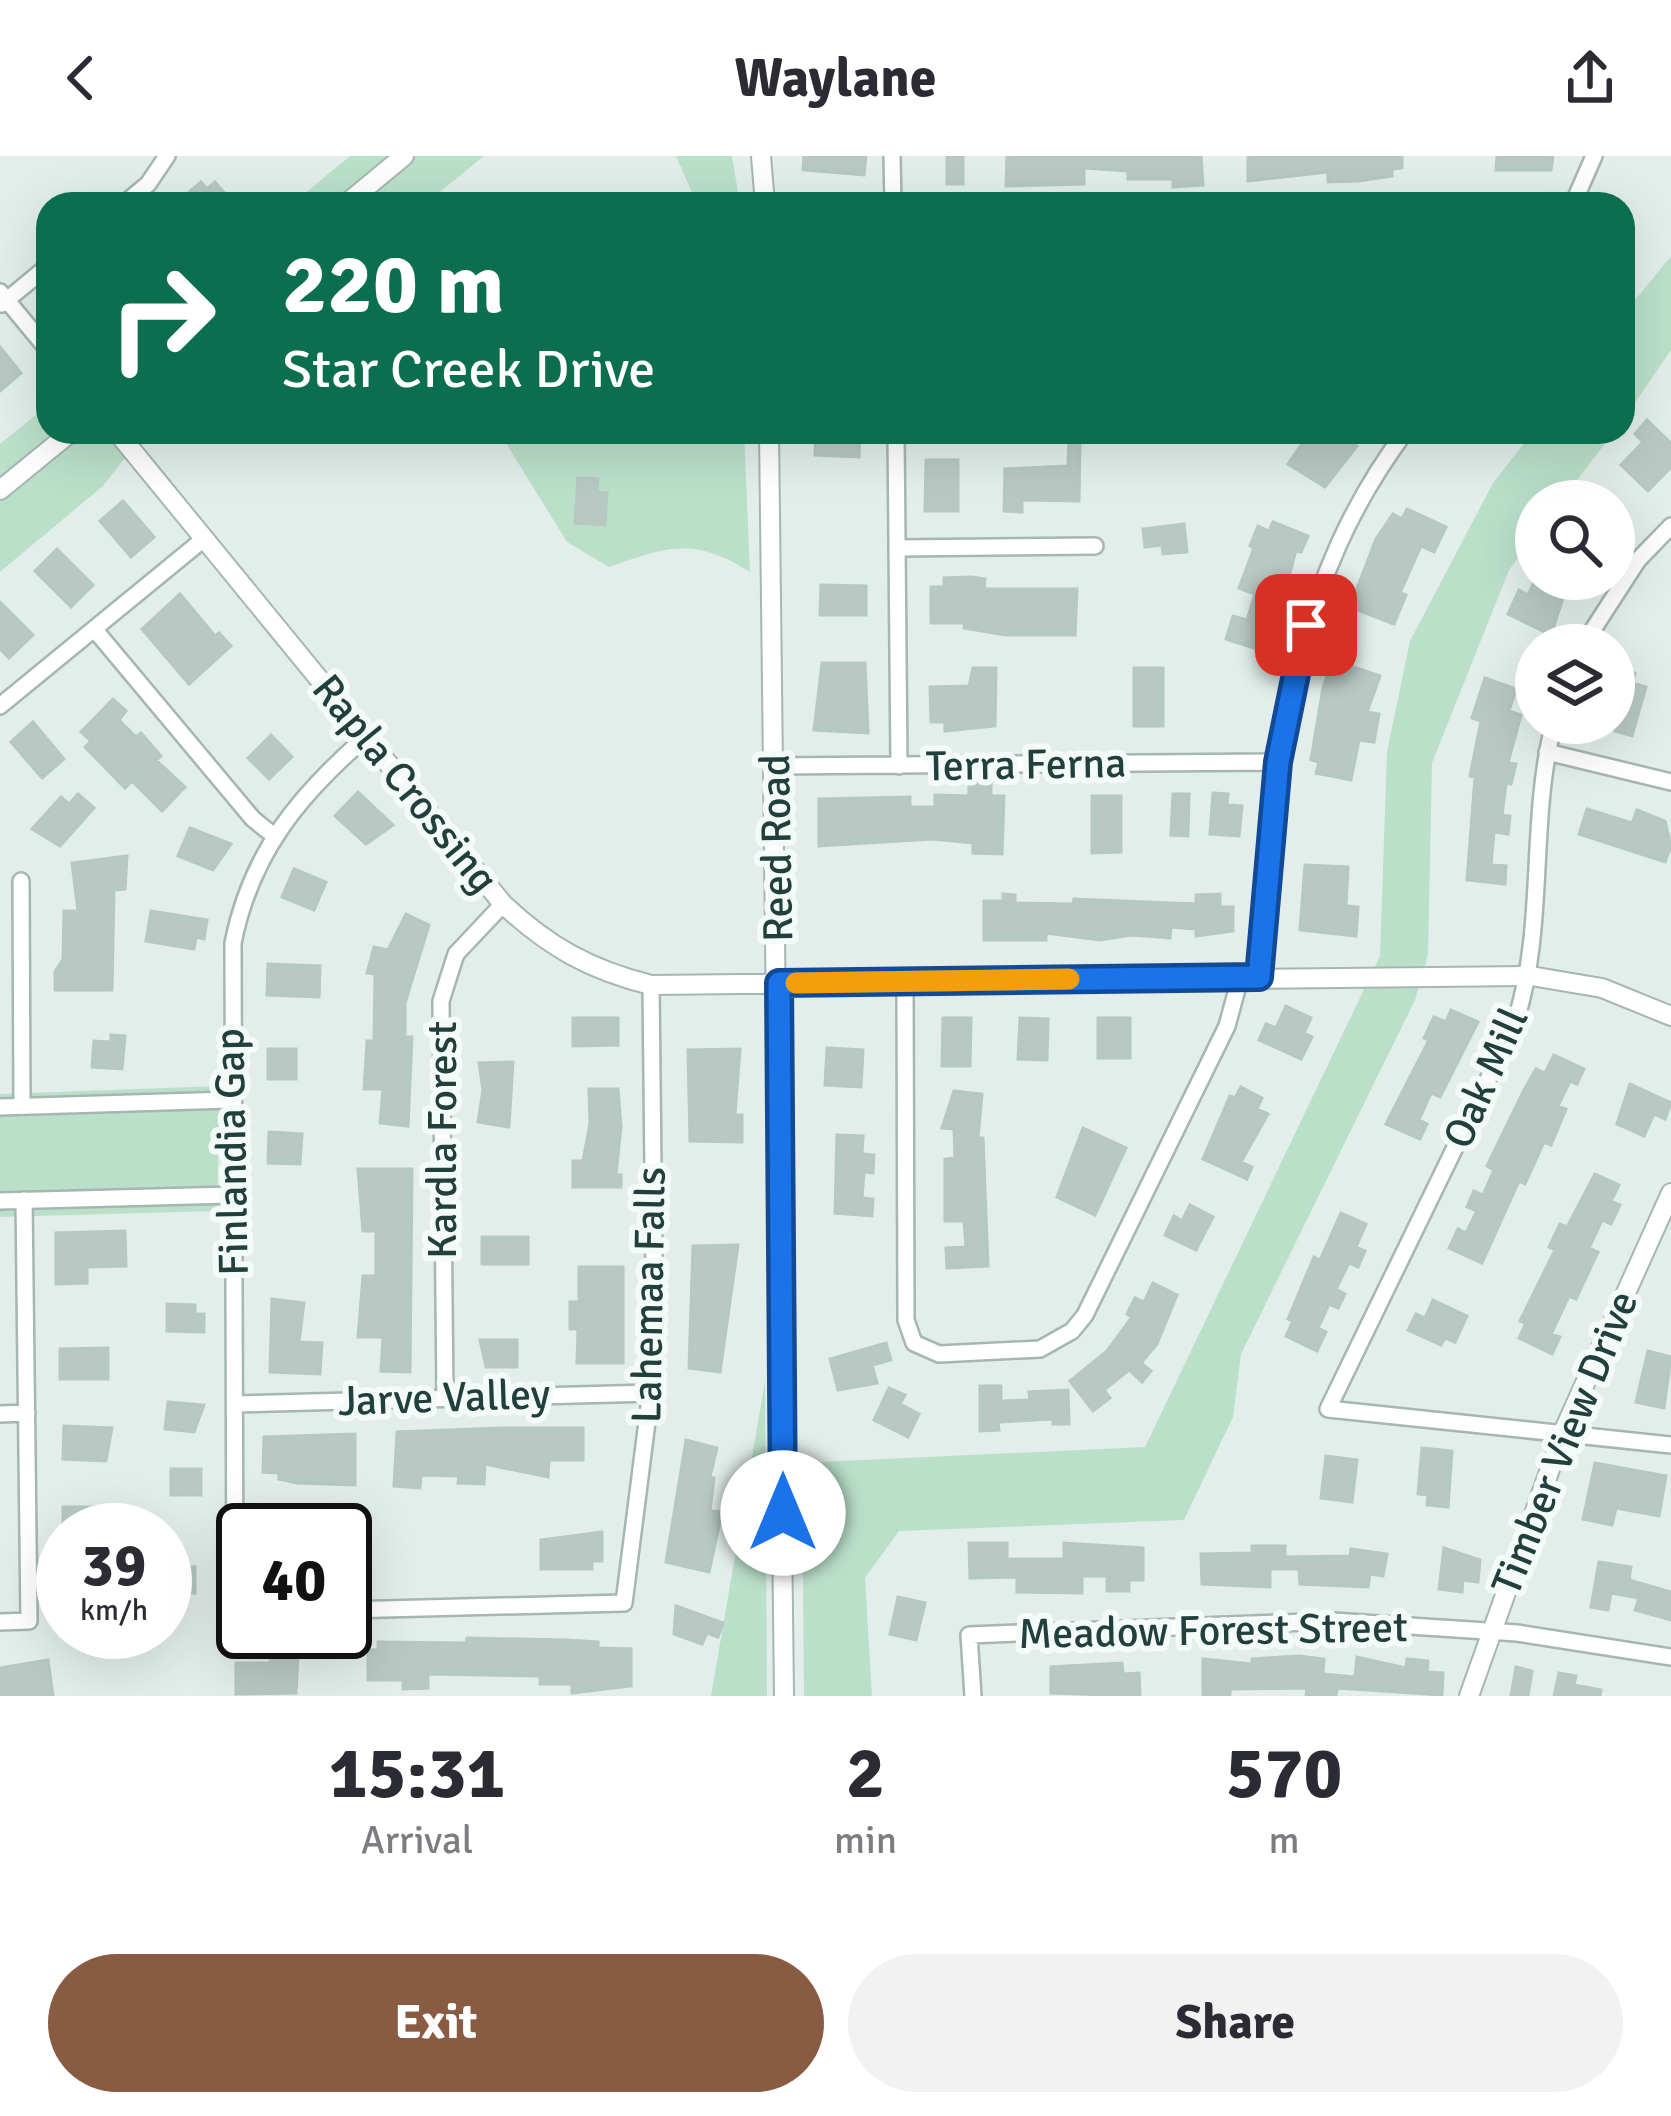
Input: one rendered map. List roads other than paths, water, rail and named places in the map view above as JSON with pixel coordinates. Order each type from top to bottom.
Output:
[{"type":"street","points":[[138,192],[167,156]]},
{"type":"street","points":[[360,192],[404,156]]},
{"type":"street","points":[[761,156],[764,192]]},
{"type":"street","points":[[892,156],[893,192]]},
{"type":"street","points":[[1579,192],[1594,156]]},
{"type":"street","points":[[36,275],[2,299],[36,337]]},
{"type":"street","points":[[0,490],[56,444]]},
{"type":"street","name":"Rapla Crossing","points":[[127,444],[503,904],[568,957],[603,974],[651,985],[1531,976],[1603,988],[1671,1016]]},
{"type":"street","name":"Reed Road","points":[[769,444],[784,1696]]},
{"type":"street","points":[[896,444],[899,766]]},
{"type":"street","points":[[905,983],[906,1319],[920,1348],[939,1354],[1040,1349],[1072,1331],[1085,1315],[1249,978],[1290,684],[1331,560],[1398,444]]},
{"type":"street","points":[[1597,624],[1638,560],[1671,526]]},
{"type":"street","points":[[0,706],[205,538]]},
{"type":"street","points":[[898,548],[1095,546]]},
{"type":"street","points":[[94,630],[253,820],[273,835]]},
{"type":"street","name":"Finlandia Gap","points":[[237,1503],[230,1100],[233,943],[240,907],[273,835],[318,778],[366,737]]},
{"type":"street","name":"Oak Mill","points":[[1549,744],[1531,976],[1514,1026],[1328,1409],[1564,1430]]},
{"type":"street","points":[[1547,752],[1671,782]]},
{"type":"street","name":"Terra Ferna","points":[[775,766],[1278,762]]},
{"type":"street","points":[[21,881],[22,1106]]},
{"type":"street","name":"Kardla Forest","points":[[445,1396],[441,1001],[456,954],[503,904]]},
{"type":"street","name":"Lahemaa Falls","points":[[372,1609],[624,1603],[652,1393],[651,985]]},
{"type":"street","points":[[0,1107],[230,1100]]},
{"type":"street","name":"Timber View Drive","points":[[1469,1696],[1564,1430],[1671,1193]]},
{"type":"street","points":[[0,1201],[231,1195]]},
{"type":"street","points":[[0,1622],[29,1621],[24,1200]]},
{"type":"street","name":"Jarve Valley","points":[[236,1404],[652,1393]]},
{"type":"street","points":[[0,1414],[27,1413]]},
{"type":"street","points":[[1564,1430],[1671,1445]]},
{"type":"street","name":"Meadow Forest Street","points":[[973,1696],[969,1635],[1333,1621],[1490,1631],[1671,1657]]}]
